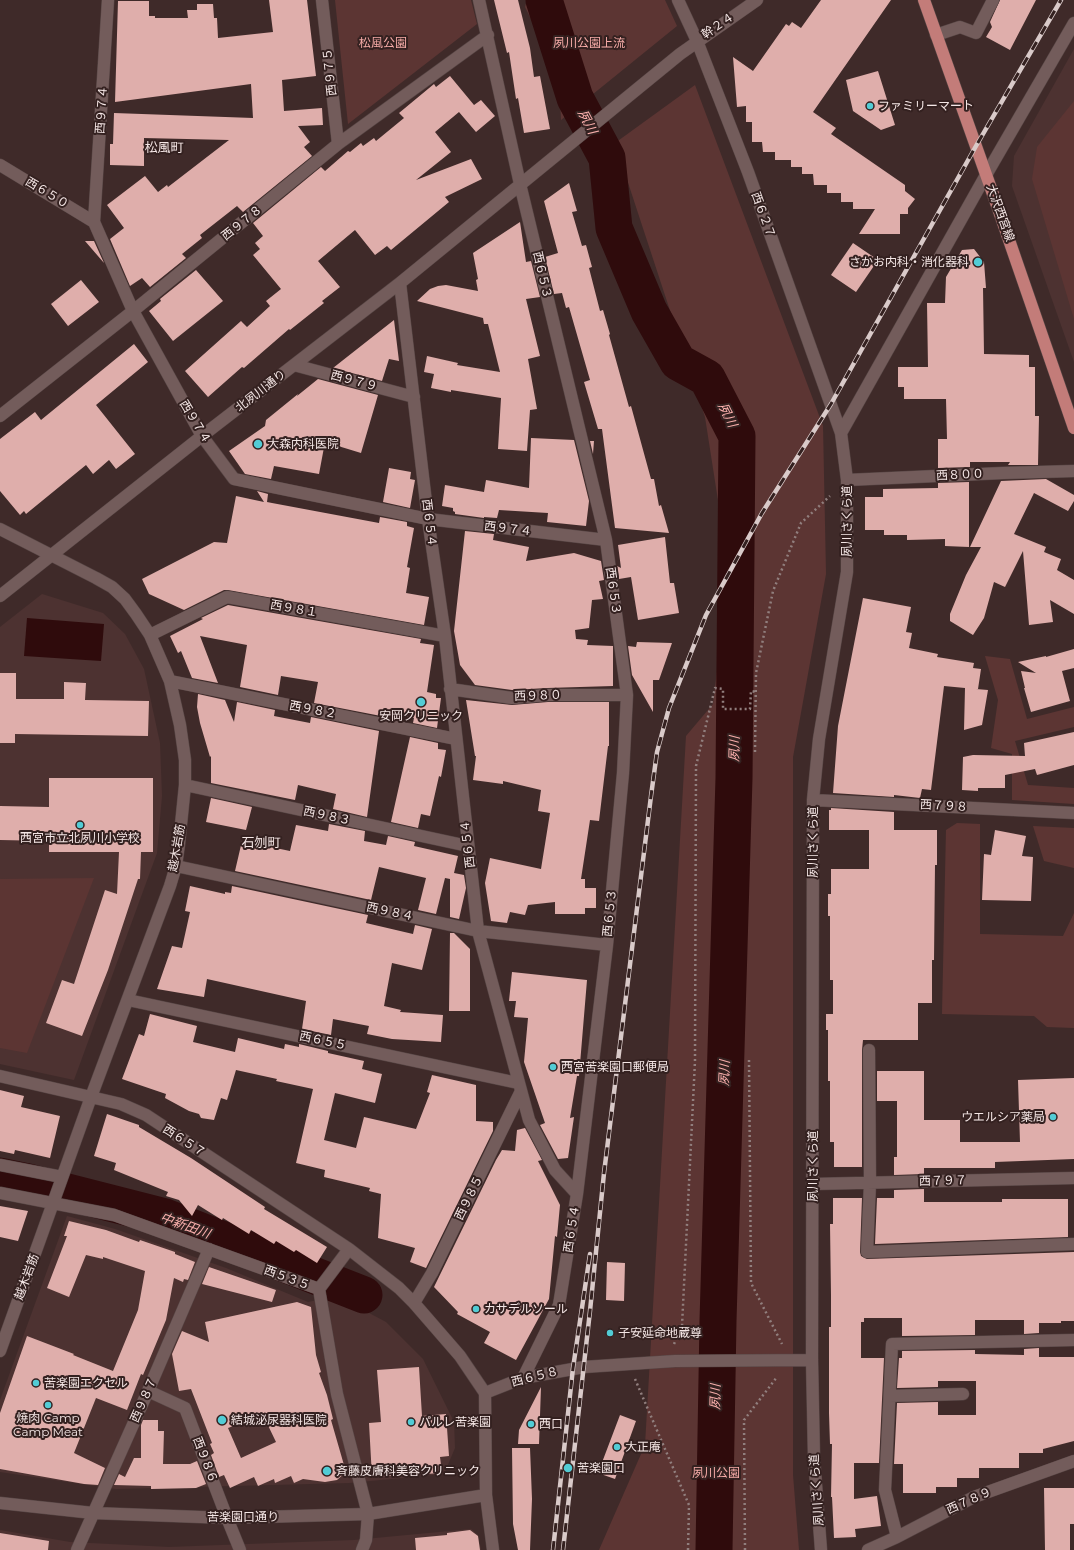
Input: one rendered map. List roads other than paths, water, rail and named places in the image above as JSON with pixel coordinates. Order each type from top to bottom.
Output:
[{"type":"main road","name":"大沢西宮線","points":[[924,0],[1074,426]]},
{"type":"street","name":"西９７４","points":[[108,0],[94,222],[133,311],[202,436],[234,479],[428,519],[606,540]]},
{"type":"street","name":"西９７５","points":[[322,0],[338,144]]},
{"type":"street","name":"西６５３","points":[[479,0],[520,184],[606,540],[627,695],[623,773],[607,945],[578,1194]]},
{"type":"street","name":"西６２７","points":[[678,0],[697,41],[748,172],[841,433]]},
{"type":"street","name":"幹２４","points":[[520,184],[680,54],[757,0]]},
{"type":"street","points":[[936,35],[960,27],[976,33],[994,0]]},
{"type":"street","points":[[841,433],[986,175],[1074,23]]},
{"type":"street","name":"西９７８","points":[[0,416],[133,311],[338,144],[488,35]]},
{"type":"street","name":"西６５０","points":[[1,168],[94,222]]},
{"type":"street","name":"北夙川通り","points":[[0,596],[202,436],[400,283],[520,184]]},
{"type":"street","name":"西６５４","points":[[400,283],[428,519],[445,636],[478,932],[529,1120],[555,1170],[578,1194],[559,1305],[523,1378]]},
{"type":"street","name":"西９７９","points":[[294,365],[414,397]]},
{"type":"street","name":"夙川さくら道","points":[[822,1550],[814,1458],[812,1360],[813,800],[819,739],[847,572],[847,480],[841,433]]},
{"type":"street","name":"西８００","points":[[847,480],[1074,472]]},
{"type":"street","name":"越木岩筋","points":[[0,529],[96,578],[112,588],[125,599],[150,635],[170,681],[180,725],[185,760],[182,824],[176,866],[170,886],[91,1097],[0,1351]]},
{"type":"street","name":"西９８１","points":[[150,635],[227,597],[445,636]]},
{"type":"street","name":"西９８２","points":[[170,681],[456,739]]},
{"type":"street","name":"西９８０","points":[[450,689],[512,698],[548,695],[627,695]]},
{"type":"street","name":"西９８３","points":[[185,785],[468,846]]},
{"type":"street","name":"西７９８","points":[[813,800],[1074,813]]},
{"type":"street","name":"西９８４","points":[[176,866],[478,932],[607,945]]},
{"type":"street","name":"西６５５","points":[[128,1000],[519,1087]]},
{"type":"street","points":[[869,1050],[870,1183],[867,1252],[1074,1244]]},
{"type":"street","name":"西６５７","points":[[0,1076],[122,1104],[146,1115],[349,1249]]},
{"type":"street","name":"西９８５","points":[[414,1303],[432,1273],[519,1087]]},
{"type":"street","points":[[0,1165],[62,1177]]},
{"type":"street","name":"西７９７","points":[[812,1184],[1074,1178]]},
{"type":"street","name":"西５３５","points":[[0,1193],[114,1215],[208,1249],[321,1287],[337,1394],[368,1514],[366,1540],[362,1550]]},
{"type":"street","name":"西９８７","points":[[77,1550],[148,1391],[208,1249]]},
{"type":"street","points":[[321,1287],[349,1249],[399,1288],[414,1303],[460,1356],[485,1393],[486,1495],[493,1550]]},
{"type":"street","points":[[897,1537],[885,1490],[892,1344],[1074,1340]]},
{"type":"street","name":"西６５８","points":[[485,1393],[523,1378],[573,1368],[671,1361],[812,1360]]},
{"type":"street","name":"西９８６","points":[[148,1391],[185,1408],[240,1550]]},
{"type":"street","points":[[890,1396],[963,1394]]},
{"type":"street","name":"西７８９","points":[[868,1550],[897,1537],[974,1497],[1074,1461]]},
{"type":"street","name":"苦楽園口通り","points":[[0,1503],[93,1513],[227,1518],[368,1514],[486,1495]]},
{"type":"waterway","name":"夙川","points":[[544,0],[575,98],[607,158],[614,228],[649,311],[678,362],[707,378],[737,436],[734,778],[718,1321],[714,1550]]},
{"type":"waterway","name":"中新田川","points":[[0,1176],[165,1217],[364,1295]]},
{"type":"railway","points":[[563,1550],[604,1173],[651,796],[657,752],[669,708],[706,615],[762,513],[831,404],[976,146],[1061,0]]},
{"type":"railway","points":[[553,1550],[573,1368],[590,1254]]},
{"type":"place","name":"ファミリーマート","points":[[870,106]]},
{"type":"place","name":"さかお内科・消化器科","points":[[978,262]]},
{"type":"place","name":"大森内科医院","points":[[258,444]]},
{"type":"place","name":"安岡クリニック","points":[[421,702]]},
{"type":"place","name":"西宮市立北夙川小学校","points":[[80,825]]},
{"type":"place","name":"西宮苦楽園口郵便局","points":[[553,1067]]},
{"type":"place","name":"ウエルシア薬局","points":[[1053,1117]]},
{"type":"place","name":"カサデルソール","points":[[476,1309]]},
{"type":"place","name":"子安延命地蔵尊","points":[[610,1333]]},
{"type":"place","name":"苦楽園エクセル","points":[[36,1383]]},
{"type":"place","name":"焼肉 Camp Camp Meat","points":[[48,1405]]},
{"type":"place","name":"結城泌尿器科医院","points":[[222,1420]]},
{"type":"place","name":"パルレ苦楽園","points":[[411,1422]]},
{"type":"place","name":"西口","points":[[531,1424]]},
{"type":"place","name":"大正庵","points":[[617,1447]]},
{"type":"place","name":"苦楽園口","points":[[568,1468]]},
{"type":"place","name":"斉藤皮膚科美容クリニック","points":[[327,1471]]},
{"type":"district","name":"松風町","points":[[164,148]]},
{"type":"district","name":"石刎町","points":[[261,843]]},
{"type":"park label","name":"松風公園","points":[[383,43]]},
{"type":"park label","name":"夙川公園上流","points":[[589,43]]},
{"type":"park label","name":"夙川公園","points":[[716,1473]]}]
